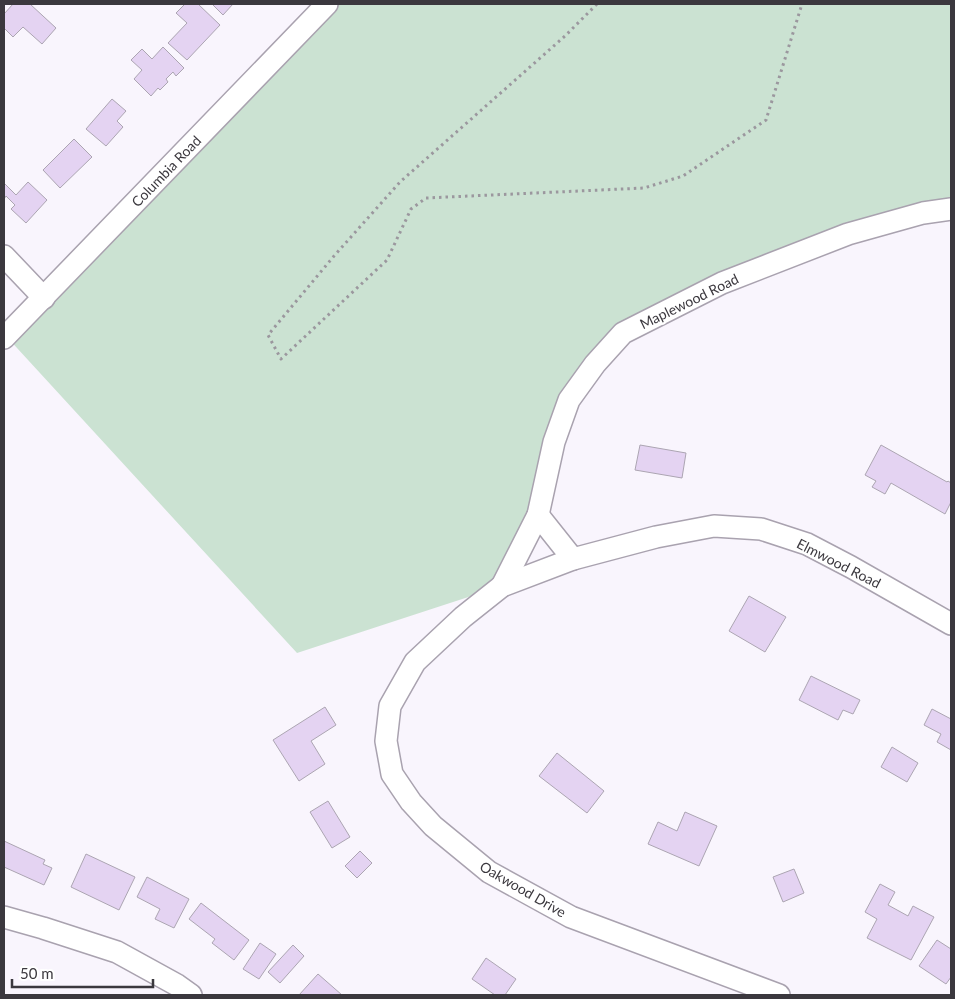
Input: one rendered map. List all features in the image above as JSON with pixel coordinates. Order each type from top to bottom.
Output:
[{"type":"street","name":"Columbia Road","points":[[4,338],[327,4]]},
{"type":"street","name":"Maplewood Road","points":[[502,586],[538,515],[554,442],[569,400],[596,364],[623,333],[722,283],[848,234],[923,214],[951,209]]},
{"type":"street","points":[[4,256],[44,298]]},
{"type":"street","points":[[538,515],[572,559]]},
{"type":"street","name":"Elmwood Road","points":[[572,559],[656,536],[714,526],[761,529],[807,544],[951,624]]},
{"type":"street","name":"Oakwood Drive","points":[[572,559],[502,586],[463,617],[414,662],[390,706],[386,742],[392,774],[411,802],[433,826],[489,872],[571,917],[779,995]]},
{"type":"street","points":[[4,917],[117,952],[192,995]]},
{"type":"path","points":[[597,4],[565,36],[400,182],[340,249],[268,334],[280,359],[387,260],[411,209],[426,198],[644,188],[683,176],[766,120],[802,4]]},
{"type":"green space","points":[[327,4],[951,4],[951,209],[923,213],[623,333],[595,364],[502,586],[297,653],[6,336]]},
{"type":"building","points":[[13,4],[30,4],[56,28],[42,44],[23,27],[13,37],[4,28],[4,14]]},
{"type":"building","points":[[185,4],[198,4],[220,25],[187,60],[168,43],[187,23],[176,13]]},
{"type":"building","points":[[212,4],[233,4],[223,15]]},
{"type":"building","points":[[163,47],[184,68],[176,76],[173,72],[166,79],[168,82],[160,90],[158,88],[151,96],[134,79],[142,70],[131,60],[142,49],[152,59]]},
{"type":"building","points":[[112,99],[126,111],[117,121],[123,127],[106,146],[86,129]]},
{"type":"building","points":[[74,139],[92,157],[60,188],[43,170]]},
{"type":"building","points":[[28,182],[47,200],[26,223],[11,209],[15,205],[6,196],[4,199],[4,183],[16,195]]},
{"type":"building","points":[[640,445],[686,453],[682,478],[635,470]]},
{"type":"building","points":[[881,445],[951,483],[951,502],[945,514],[891,483],[885,494],[872,487],[876,481],[865,475]]},
{"type":"building","points":[[749,596],[786,617],[765,652],[729,631]]},
{"type":"building","points":[[811,676],[860,700],[853,714],[843,710],[838,720],[799,700]]},
{"type":"building","points":[[325,707],[336,725],[311,741],[325,764],[299,781],[273,740]]},
{"type":"building","points":[[932,709],[951,719],[951,750],[937,742],[941,734],[924,725]]},
{"type":"building","points":[[892,747],[918,763],[907,782],[881,767]]},
{"type":"building","points":[[557,753],[604,791],[587,813],[539,776]]},
{"type":"building","points":[[328,801],[350,837],[332,848],[310,812]]},
{"type":"building","points":[[685,812],[717,826],[699,866],[648,844],[658,822],[677,831]]},
{"type":"building","points":[[4,841],[45,860],[43,864],[52,868],[44,885],[4,867]]},
{"type":"building","points":[[360,851],[372,863],[357,878],[345,866]]},
{"type":"building","points":[[86,854],[135,877],[119,910],[71,887]]},
{"type":"building","points":[[794,869],[804,893],[783,902],[773,877]]},
{"type":"building","points":[[147,877],[189,899],[174,928],[155,919],[160,909],[137,897]]},
{"type":"building","points":[[880,884],[895,892],[888,905],[908,916],[913,906],[934,917],[911,960],[867,938],[877,919],[865,912]]},
{"type":"building","points":[[201,903],[249,940],[234,960],[212,943],[215,939],[189,919]]},
{"type":"building","points":[[937,940],[951,949],[951,977],[946,984],[919,966]]},
{"type":"building","points":[[260,943],[276,954],[259,979],[243,969]]},
{"type":"building","points":[[293,945],[304,956],[280,983],[268,972]]},
{"type":"building","points":[[486,958],[516,979],[505,995],[495,995],[472,979]]},
{"type":"building","points":[[318,974],[342,995],[299,995]]}]
